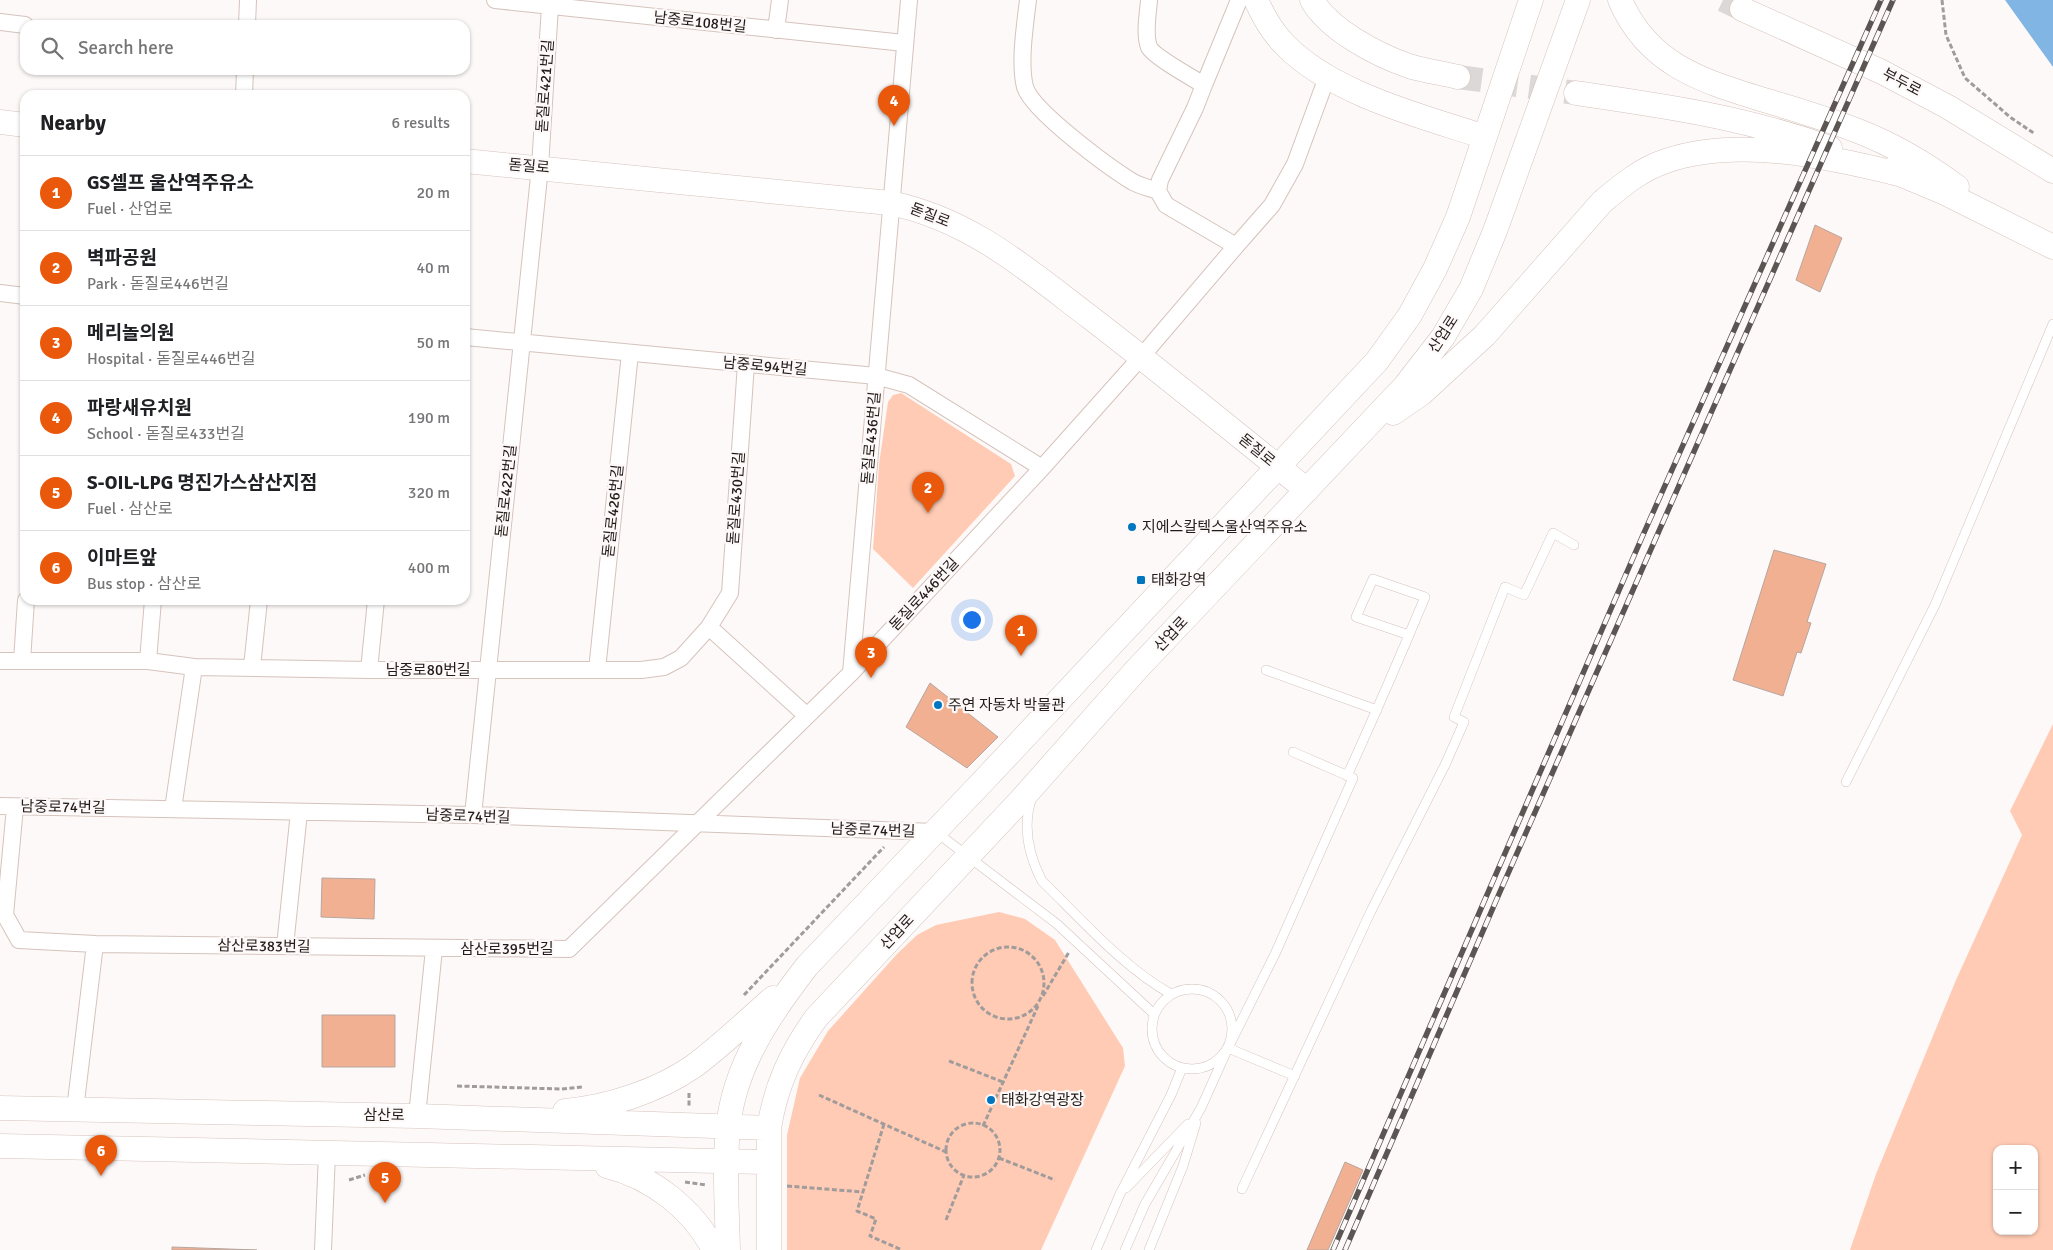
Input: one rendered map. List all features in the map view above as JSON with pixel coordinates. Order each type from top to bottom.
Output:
[{"type":"main road","points":[[1256,0],[1273,30],[1285,45],[1309,66],[1327,77],[1379,101],[1485,137]]},
{"type":"main road","points":[[1312,0],[1336,27],[1370,49],[1410,66],[1458,77]]},
{"type":"main road","points":[[1508,67],[1519,0]]},
{"type":"main road","points":[[486,1119],[576,1110],[638,1094],[669,1081],[717,1048],[807,966],[936,832],[1377,361],[1410,315],[1435,269],[1458,217],[1531,0]]},
{"type":"main road","name":"산업로","points":[[769,1250],[767,1162],[769,1128],[772,1109],[782,1077],[796,1046],[816,1018],[1038,780],[1137,669],[1405,386],[1443,337],[1471,289],[1496,230],[1578,0]]},
{"type":"main road","points":[[1620,0],[1633,26],[1646,42],[1679,69],[1727,89],[1858,131],[1897,148],[1930,167],[1997,219]]},
{"type":"main road","name":"부두로","points":[[1742,9],[1891,76],[1948,107],[2053,171]]},
{"type":"main road","points":[[1576,94],[1687,109],[1738,120],[1796,136],[1903,175],[1945,193],[2053,247]]},
{"type":"main road","points":[[0,122],[20,124]]},
{"type":"main road","points":[[1362,432],[1422,393],[1449,370],[1499,320],[1602,202],[1642,172],[1665,161],[1688,155],[1743,150],[1809,154],[1903,175]]},
{"type":"main road","name":"돋질로","points":[[470,161],[890,203],[918,208],[960,227],[1003,250],[1142,356],[1307,490]]},
{"type":"main road","points":[[728,1250],[726,1162],[732,1101],[746,1062],[762,1030],[777,1006],[807,966]]},
{"type":"main road","name":"삼산로","points":[[0,1108],[417,1116],[769,1128]]},
{"type":"main road","points":[[0,1146],[767,1162]]},
{"type":"main road","points":[[574,1158],[619,1170],[654,1186],[686,1211],[702,1230],[714,1250]]},
{"type":"street","points":[[247,20],[248,0]]},
{"type":"street","name":"남중로108번길","points":[[496,0],[904,43]]},
{"type":"street","points":[[776,30],[780,0]]},
{"type":"street","name":"돋질로436번길","points":[[851,673],[909,0]]},
{"type":"street","points":[[1028,0],[1023,64],[1025,87],[1028,96],[1038,108],[1066,132],[1135,183],[1158,191]]},
{"type":"street","points":[[1149,0],[1148,40],[1150,48],[1157,56],[1204,85]]},
{"type":"street","points":[[1236,246],[1166,205],[1158,191],[1160,180],[1195,108],[1239,0]]},
{"type":"street","name":"돋질로421번길","points":[[540,167],[550,6]]},
{"type":"street","points":[[0,22],[20,24]]},
{"type":"street","points":[[244,90],[245,75]]},
{"type":"street","name":"돋질로446번길","points":[[698,824],[806,715],[851,673],[1042,468],[1142,356],[1272,205],[1294,164],[1327,77]]},
{"type":"street","name":"돋질로422번길","points":[[474,815],[520,342],[540,167]]},
{"type":"street","points":[[0,293],[20,295]]},
{"type":"street","name":"남중로94번길","points":[[470,337],[876,376],[909,385],[1042,468]]},
{"type":"street","name":"돋질로426번길","points":[[597,670],[630,353]]},
{"type":"street","name":"돋질로430번길","points":[[709,627],[730,593],[746,364]]},
{"type":"street","points":[[22,661],[26,605]]},
{"type":"street","points":[[148,661],[153,605]]},
{"type":"street","points":[[252,667],[258,605]]},
{"type":"street","points":[[369,670],[376,605]]},
{"type":"street","points":[[709,627],[806,715]]},
{"type":"street","name":"남중로80번길","points":[[0,661],[148,661],[194,667],[369,670],[641,670],[664,667],[681,658],[709,627]]},
{"type":"street","points":[[173,809],[194,667]]},
{"type":"street","name":"남중로74번길","points":[[7,807],[474,815],[936,832]]},
{"type":"street","name":"삼산로383번길","points":[[7,807],[6,915],[19,940],[95,944],[434,949]]},
{"type":"street","points":[[285,946],[299,812]]},
{"type":"street","name":"삼산로395번길","points":[[434,949],[569,949],[698,824]]},
{"type":"street","points":[[75,1110],[95,944]]},
{"type":"street","points":[[417,1116],[434,949]]},
{"type":"street","points":[[323,1250],[327,1153]]},
{"type":"lane","points":[[1846,782],[1935,605],[2053,324]]},
{"type":"lane","points":[[1242,1189],[1371,911],[1449,756],[1464,722],[1454,717],[1505,587],[1524,595],[1552,532],[1574,545]]},
{"type":"lane","points":[[1347,776],[1377,710],[1425,598],[1373,579],[1356,616],[1409,635]]},
{"type":"lane","points":[[1266,670],[1377,710]]},
{"type":"lane","points":[[1125,1250],[1145,1204],[1201,1108],[1228,1048],[1276,954],[1352,778],[1293,752]]},
{"type":"lane","points":[[1038,780],[1030,804],[1027,826],[1028,846],[1033,864],[1042,881],[1132,967],[1151,983],[1171,994]]},
{"type":"lane","points":[[936,832],[1057,924],[1154,1014]]},
{"type":"lane","points":[[1197,988],[1210,992],[1228,1010],[1233,1022],[1233,1035],[1228,1048],[1220,1058],[1209,1066],[1195,1069],[1182,1068],[1169,1062],[1160,1053],[1153,1041],[1152,1027],[1154,1014],[1161,1002],[1171,994],[1184,989],[1197,988]]},
{"type":"lane","points":[[1228,1048],[1294,1076]]},
{"type":"lane","points":[[1096,1250],[1120,1194],[1171,1095],[1182,1068]]},
{"type":"lane","points":[[1120,1194],[1201,1108]]},
{"type":"lane","points":[[1149,1250],[1183,1166],[1201,1108]]},
{"type":"path","points":[[1942,0],[1946,34],[1965,78],[2010,117],[2039,137]]},
{"type":"path","points":[[741,998],[888,843]]},
{"type":"path","points":[[983,1126],[1041,998],[1044,987],[1044,975],[1039,964],[1031,955],[1021,948],[1009,946],[992,950],[978,961],[972,971],[972,990],[979,1006],[989,1014],[1000,1018],[1012,1019],[1024,1015],[1034,1008],[1041,998],[1075,941]]},
{"type":"path","points":[[949,1061],[1003,1082]]},
{"type":"path","points":[[457,1086],[561,1089],[591,1086]]},
{"type":"path","points":[[689,1088],[689,1115]]},
{"type":"path","points":[[819,1095],[947,1153]]},
{"type":"path","points":[[970,1123],[983,1126],[995,1134],[999,1141],[999,1158],[995,1166],[981,1176],[964,1175],[951,1165],[947,1153],[949,1138],[954,1131],[970,1123]]},
{"type":"path","points":[[884,1124],[857,1211],[876,1219],[870,1236],[900,1250]]},
{"type":"path","points":[[999,1158],[1055,1180]]},
{"type":"path","points":[[349,1180],[366,1175]]},
{"type":"path","points":[[946,1220],[964,1175]]},
{"type":"path","points":[[787,1186],[863,1192]]},
{"type":"shaded area","points":[[901,393],[1011,464],[1015,476],[913,588],[873,549],[879,464],[888,402],[893,395]]},
{"type":"shaded area","points":[[2053,724],[2053,1250],[1850,1250],[1876,1174],[1956,980],[2022,835],[2010,811]]},
{"type":"shaded area","name":"태화강역광장","points":[[999,912],[1025,919],[1055,940],[1123,1048],[1125,1066],[1041,1250],[787,1250],[787,1135],[800,1078],[828,1031],[897,954],[917,935],[936,925]]},
{"type":"water","points":[[2005,0],[2053,0],[2053,67]]},
{"type":"building","points":[[1815,225],[1842,238],[1820,292],[1796,280]]},
{"type":"building","points":[[1774,550],[1826,564],[1807,622],[1811,623],[1801,653],[1797,652],[1783,696],[1733,680]]},
{"type":"building","name":"주연 자동차 박물관","points":[[930,683],[998,737],[967,768],[906,727]]},
{"type":"building","points":[[322,878],[375,879],[374,919],[321,917]]},
{"type":"building","points":[[322,1015],[395,1015],[395,1067],[322,1067]]},
{"type":"building","points":[[1345,1162],[1363,1170],[1328,1250],[1307,1250]]},
{"type":"building","points":[[172,1247],[257,1250],[172,1250]]},
{"type":"tunnel","points":[[1723,0],[1742,9]]},
{"type":"tunnel","points":[[1458,77],[1576,93]]},
{"type":"railway","points":[[1333,1250],[1643,535],[1881,0]]},
{"type":"railway","points":[[1345,1250],[1499,894],[1893,0]]},
{"type":"place","name":"파랑새유치원","points":[[894,126]]},
{"type":"place","name":"벽파공원","points":[[928,513]]},
{"type":"place","name":"지에스칼텍스울산역주유소","points":[[1132,527]]},
{"type":"place","name":"태화강역","points":[[1141,580]]},
{"type":"place","name":"GS셀프 울산역주유소","points":[[1021,656]]},
{"type":"place","name":"메리놀의원","points":[[871,678]]},
{"type":"place","name":"주연 자동차 박물관","points":[[938,705]]},
{"type":"place","name":"태화강역광장","points":[[991,1100]]},
{"type":"place","name":"이마트앞","points":[[101,1176]]},
{"type":"place","name":"S-OIL-LPG 명진가스삼산지점","points":[[385,1203]]}]
